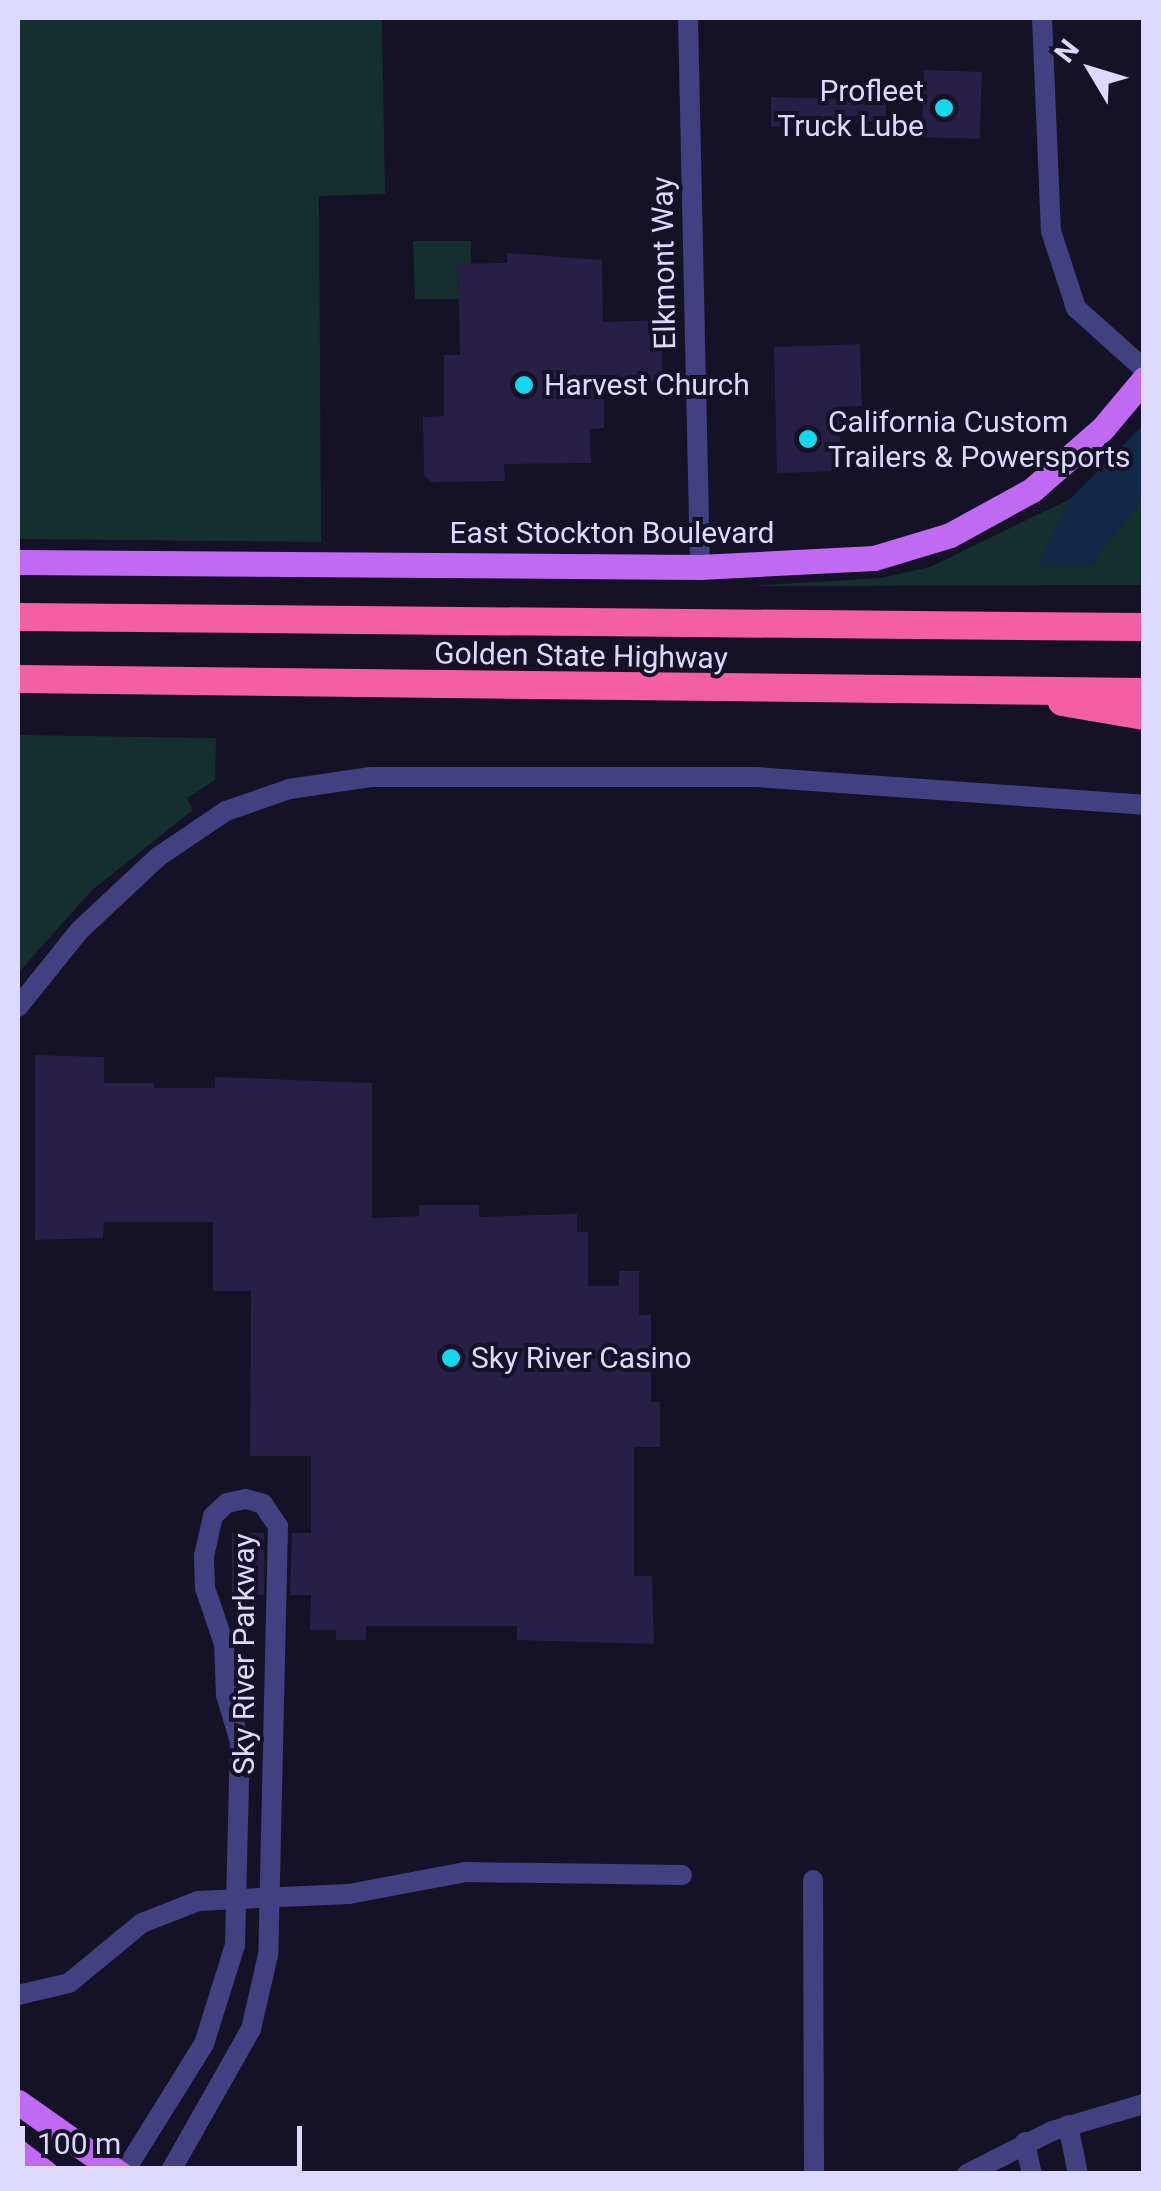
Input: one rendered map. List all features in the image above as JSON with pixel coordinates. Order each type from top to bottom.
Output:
[{"type":"highway","points":[[895,626],[1144,608]]},
{"type":"highway","name":"Golden State Highway","points":[[18,616],[1144,627]]},
{"type":"highway","name":"Golden State Highway","points":[[18,679],[1144,692]]},
{"type":"highway","points":[[1027,692],[1094,712],[1144,716]]},
{"type":"main road","name":"East Stockton Boulevard","points":[[18,562],[700,567],[830,564],[950,535],[1032,490],[1070,460],[1144,379]]},
{"type":"main road","points":[[18,2102],[121,2174]]},
{"type":"main road","points":[[18,2152],[48,2174]]},
{"type":"street","name":"Elkmont Way","points":[[688,18],[700,567]]},
{"type":"street","points":[[1042,18],[1051,231],[1076,308],[1144,369]]},
{"type":"street","points":[[18,1007],[80,930],[158,857],[226,812],[289,788],[371,777],[756,777],[1144,805]]},
{"type":"street","name":"Sky River Parkway","points":[[121,2174],[192,2068],[214,2020],[235,1945],[240,1742],[226,1695],[221,1631],[204,1588],[204,1556],[213,1516],[227,1503],[246,1499],[263,1504],[278,1526],[265,1978],[251,2029],[169,2174]]},
{"type":"street","points":[[18,1995],[69,1982],[160,1914],[198,1901],[349,1894],[465,1872],[682,1875]]},
{"type":"street","points":[[813,1880],[814,2174]]},
{"type":"street","points":[[967,2174],[1025,2142],[1068,2125],[1144,2104]]},
{"type":"street","points":[[1068,2125],[1078,2174]]},
{"type":"street","points":[[1025,2142],[1032,2174]]},
{"type":"green space","points":[[18,18],[382,18],[385,194],[319,196],[321,542],[18,539]]},
{"type":"green space","points":[[413,241],[471,241],[471,264],[458,265],[459,299],[415,299]]},
{"type":"green space","points":[[1143,497],[1143,585],[750,586],[881,578],[930,567],[1070,499],[1038,566],[1090,566]]},
{"type":"green space","points":[[18,735],[216,738],[215,780],[187,798],[193,810],[92,890],[18,973]]},
{"type":"water","points":[[1143,425],[1143,497],[1090,566],[1037,566],[1070,499]]},
{"type":"building","points":[[924,70],[982,72],[980,139],[922,137]]},
{"type":"building","points":[[771,97],[886,100],[886,120],[771,127]]},
{"type":"building","name":"Harvest Church","points":[[507,253],[602,260],[603,322],[661,320],[663,381],[604,382],[604,428],[590,429],[591,463],[504,464],[505,481],[431,482],[424,475],[423,417],[444,416],[444,355],[460,355],[458,264],[507,263]]},
{"type":"building","name":"California Custom Trailers & Powersports","points":[[860,344],[862,406],[839,407],[841,471],[777,473],[774,347]]},
{"type":"building","name":"Sky River Casino","points":[[35,1055],[104,1057],[104,1083],[154,1083],[154,1088],[215,1088],[215,1077],[372,1083],[372,1218],[419,1216],[419,1205],[479,1205],[479,1217],[577,1214],[577,1232],[588,1232],[588,1286],[619,1286],[619,1271],[639,1271],[639,1315],[651,1315],[651,1402],[660,1402],[660,1447],[634,1447],[634,1576],[652,1576],[654,1644],[517,1640],[517,1626],[366,1626],[366,1640],[336,1640],[336,1630],[310,1630],[311,1595],[290,1595],[292,1533],[311,1533],[311,1456],[250,1456],[251,1291],[213,1291],[213,1222],[104,1222],[103,1238],[35,1240]]},
{"type":"building","points":[[232,1533],[264,1533],[264,1595],[232,1595]]},
{"type":"place","name":"Profleet Truck Lube","points":[[944,108]]},
{"type":"place","name":"Harvest Church","points":[[524,385]]},
{"type":"place","name":"California Custom Trailers & Powersports","points":[[808,439]]},
{"type":"place","name":"Sky River Casino","points":[[451,1358]]}]
